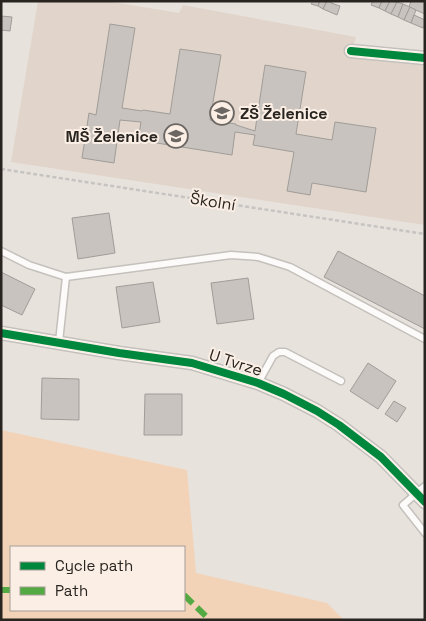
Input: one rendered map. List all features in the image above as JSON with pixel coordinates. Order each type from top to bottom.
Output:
[{"type":"street","points":[[351,51],[425,58]]},
{"type":"street","name":"U Tvrze","points":[[1,333],[192,363],[258,383],[284,394],[339,426],[381,457],[422,494]]},
{"type":"lane","points":[[1,251],[29,265],[66,276],[231,255],[258,257],[290,267],[425,339]]},
{"type":"lane","points":[[59,342],[66,276]]},
{"type":"lane","points":[[258,383],[272,356],[279,352],[285,352],[341,381]]},
{"type":"lane","points":[[422,494],[403,506],[425,533]]},
{"type":"shaded area","name":"ZŠ Želenice","points":[[38,1],[107,1],[179,13],[183,5],[356,37],[350,57],[425,65],[425,225],[11,162]]},
{"type":"shaded area","points":[[1,430],[187,470],[196,573],[327,603],[344,620],[1,620]]},
{"type":"building","points":[[313,1],[320,1],[318,6],[311,4]]},
{"type":"building","points":[[320,1],[327,1],[323,9],[318,6]]},
{"type":"building","points":[[327,1],[332,1],[331,3],[340,6],[337,15],[323,9]]},
{"type":"building","points":[[373,1],[382,1],[379,8],[371,5]]},
{"type":"building","points":[[382,1],[390,1],[385,11],[379,8]]},
{"type":"building","points":[[390,1],[397,2],[391,14],[385,11]]},
{"type":"building","points":[[411,1],[425,1],[425,14],[409,7]]},
{"type":"building","points":[[397,2],[403,4],[398,17],[391,14]]},
{"type":"building","points":[[403,4],[410,7],[404,20],[398,17]]},
{"type":"building","points":[[410,7],[416,10],[411,23],[404,20]]},
{"type":"building","points":[[414,15],[425,20],[423,28],[411,23]]},
{"type":"building","points":[[1,16],[12,17],[10,31],[1,30]]},
{"type":"building","points":[[110,24],[135,28],[122,108],[170,114],[180,49],[221,55],[210,120],[236,124],[255,131],[265,65],[306,72],[296,134],[332,140],[335,122],[376,128],[366,192],[312,183],[310,195],[287,191],[294,152],[253,145],[255,135],[235,132],[232,155],[138,140],[141,122],[120,120],[114,163],[82,158],[89,113],[96,115]]},
{"type":"building","points":[[109,213],[115,253],[78,259],[72,218]]},
{"type":"building","points":[[338,251],[425,296],[425,329],[324,277]]},
{"type":"building","points":[[1,272],[35,289],[22,315],[1,305]]},
{"type":"building","points":[[248,278],[254,319],[217,324],[211,283]]},
{"type":"building","points":[[153,282],[160,322],[122,328],[116,287]]},
{"type":"building","points":[[368,363],[396,381],[378,409],[350,391]]},
{"type":"building","points":[[42,378],[79,379],[79,420],[41,419]]},
{"type":"building","points":[[145,394],[182,394],[182,435],[144,435]]},
{"type":"building","points":[[394,401],[406,408],[397,422],[385,414]]},
{"type":"marked path","points":[[1,590],[10,590]]},
{"type":"marked path","points":[[185,596],[210,620]]},
{"type":"cycle path","points":[[351,51],[425,58]]},
{"type":"cycle path","points":[[1,333],[192,363],[258,383],[317,411],[339,425],[381,457],[425,502]]},
{"type":"place","name":"ZŠ Želenice","points":[[222,113]]},
{"type":"place","name":"MŠ Želenice","points":[[176,136]]}]
